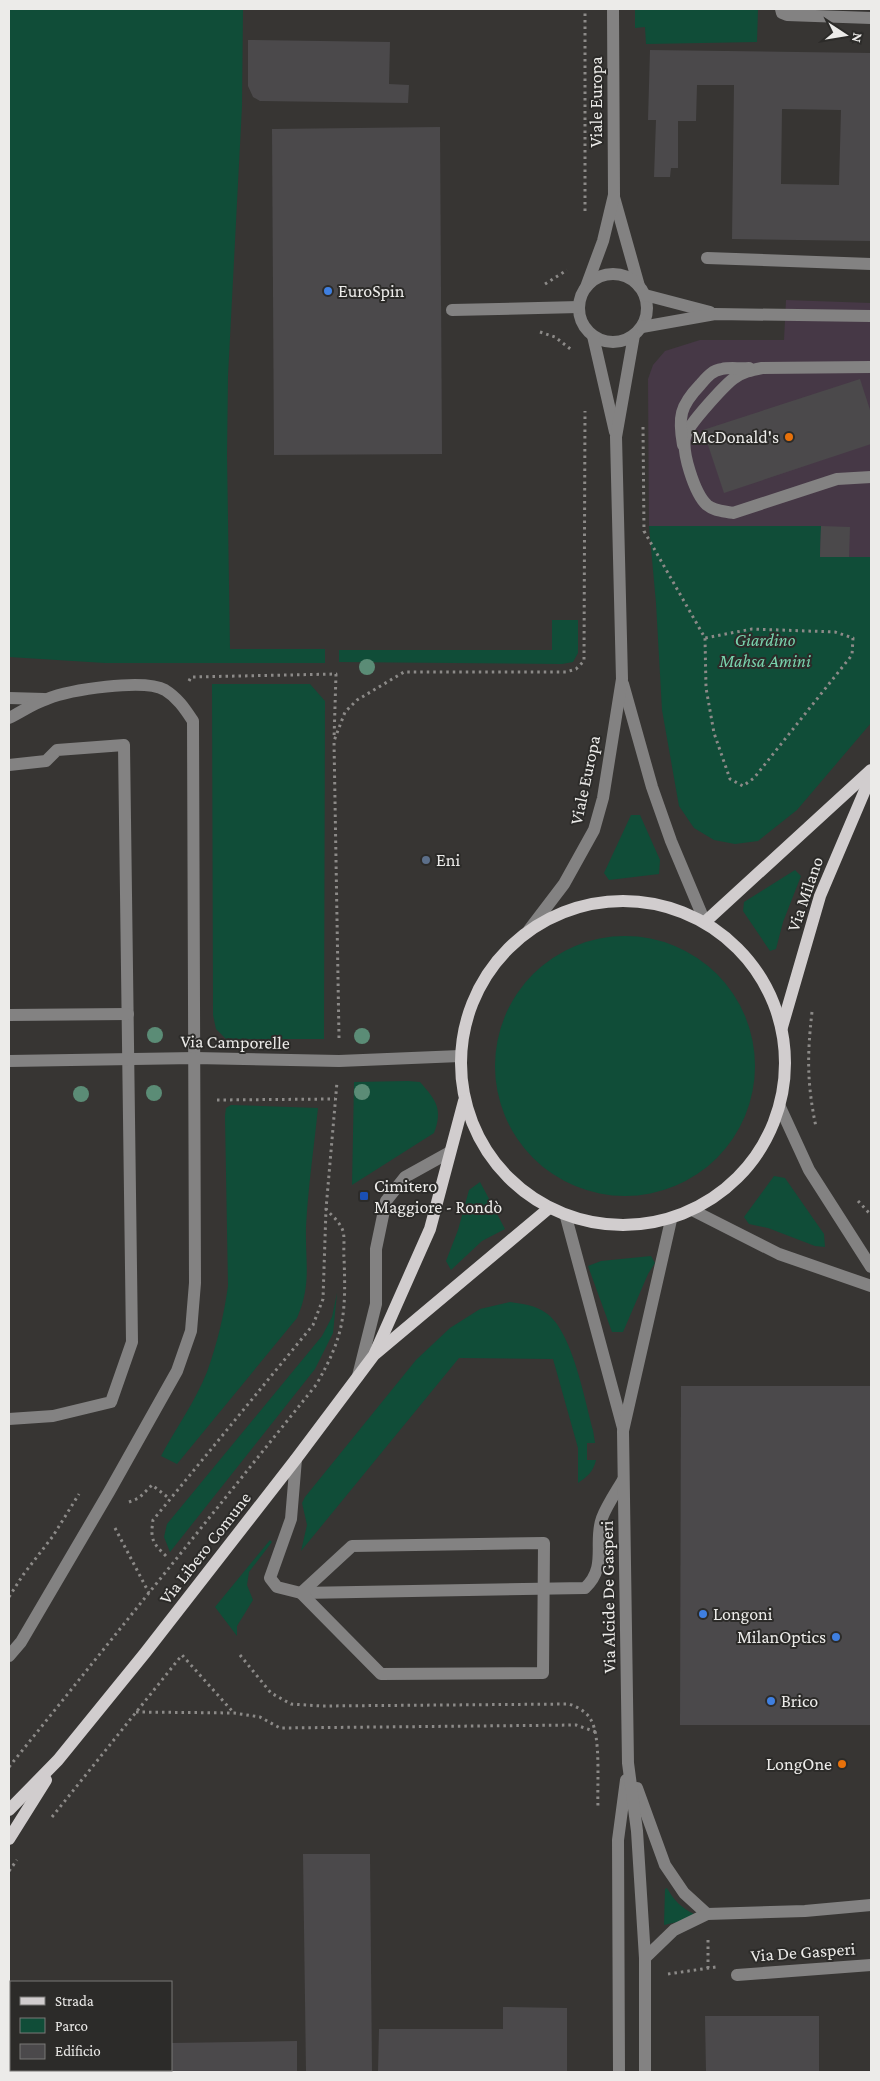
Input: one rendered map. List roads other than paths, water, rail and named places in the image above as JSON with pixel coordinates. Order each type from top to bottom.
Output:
[{"type":"main road","name":"Via Milano","points":[[705,922],[871,770]]},
{"type":"main road","name":"Via Milano","points":[[782,1027],[820,896],[871,776]]},
{"type":"main road","points":[[616,900],[662,905],[705,922],[740,950],[767,985],[782,1027],[786,1067],[780,1107],[762,1149],[732,1185],[694,1210],[671,1220],[618,1227],[566,1217],[548,1209],[510,1181],[498,1166],[481,1144],[464,1101],[460,1056],[466,1020],[480,985],[501,954],[529,930],[570,909],[616,900]]},
{"type":"main road","name":"Via Libero Comune","points":[[374,1355],[430,1229],[464,1101]]},
{"type":"main road","name":"Via Libero Comune","points":[[9,1810],[58,1760],[145,1653],[296,1459],[374,1355],[548,1209]]},
{"type":"main road","name":"Via Libero Comune","points":[[9,1839],[58,1760]]},
{"type":"street","name":"Viale Europa","points":[[586,288],[603,241],[614,194],[612,9]]},
{"type":"street","points":[[781,9],[782,13],[787,15],[871,18]]},
{"type":"street","name":"Viale Europa","points":[[614,194],[642,290]]},
{"type":"street","points":[[707,258],[871,264]]},
{"type":"street","points":[[638,331],[647,316],[647,305],[642,290],[631,279],[621,274],[610,274],[593,280],[581,297],[579,308],[583,323],[593,336],[602,341],[624,340],[638,331],[715,314],[871,316]]},
{"type":"street","points":[[642,290],[715,314]]},
{"type":"street","points":[[452,310],[579,308]]},
{"type":"street","name":"Viale Europa","points":[[616,436],[638,331]]},
{"type":"street","name":"Viale Europa","points":[[529,930],[564,884],[594,830],[603,798],[622,679],[616,436],[593,336]]},
{"type":"street","points":[[871,367],[720,369],[710,374],[687,399],[681,412],[679,426],[694,484],[707,505],[716,510],[733,513],[837,479],[871,477]]},
{"type":"street","points":[[684,451],[686,434],[697,418],[733,379],[746,372],[762,368]]},
{"type":"street","name":"Viale Europa","points":[[622,679],[652,786],[671,841],[705,922]]},
{"type":"street","points":[[9,718],[46,699],[93,688],[140,685],[163,689],[180,702],[193,722],[195,1058],[195,1283],[191,1331],[177,1371],[140,1438],[21,1642],[9,1656]]},
{"type":"street","points":[[9,698],[46,699]]},
{"type":"street","points":[[9,765],[46,761],[57,750],[124,745],[132,1342],[111,1402],[53,1416],[9,1419]]},
{"type":"street","points":[[9,1015],[128,1014]]},
{"type":"street","name":"Via Camporelle","points":[[9,1061],[195,1058],[339,1061],[460,1056]]},
{"type":"street","points":[[780,1107],[809,1170],[871,1267]]},
{"type":"street","points":[[358,1376],[376,1304],[376,1249],[386,1201],[405,1177],[450,1152]]},
{"type":"street","points":[[694,1210],[780,1254],[871,1286]]},
{"type":"street","name":"Via Alcide De Gasperi","points":[[566,1217],[623,1430],[628,1763],[637,1831],[645,1958],[645,2072]]},
{"type":"street","name":"Via Alcide De Gasperi","points":[[623,1430],[671,1220]]},
{"type":"street","points":[[296,1459],[291,1519],[270,1578],[277,1588],[301,1593],[585,1588],[594,1581],[598,1564],[601,1519],[624,1478]]},
{"type":"street","points":[[544,1543],[543,1673],[381,1674],[301,1593],[352,1546],[544,1543]]},
{"type":"street","points":[[628,1763],[665,1865],[684,1893],[707,1914]]},
{"type":"street","name":"Via Alcide De Gasperi","points":[[619,2072],[618,1840],[628,1763]]},
{"type":"street","points":[[645,1958],[674,1930],[707,1914],[805,1911],[871,1905]]},
{"type":"street","name":"Via De Gasperi","points":[[737,1975],[871,1965]]},
{"type":"place","name":"EuroSpin","points":[[328,291]]},
{"type":"place","name":"McDonald's","points":[[789,437]]},
{"type":"place","name":"Eni","points":[[426,860]]},
{"type":"place","name":"Cimitero Maggiore - Rondò","points":[[364,1196]]},
{"type":"place","name":"Longoni","points":[[703,1614]]},
{"type":"place","name":"MilanOptics","points":[[836,1637]]},
{"type":"place","name":"Brico","points":[[771,1701]]},
{"type":"place","name":"LongOne","points":[[842,1764]]},
{"type":"park label","name":"Giardino Mahsa Amini","points":[[765,650]]}]
